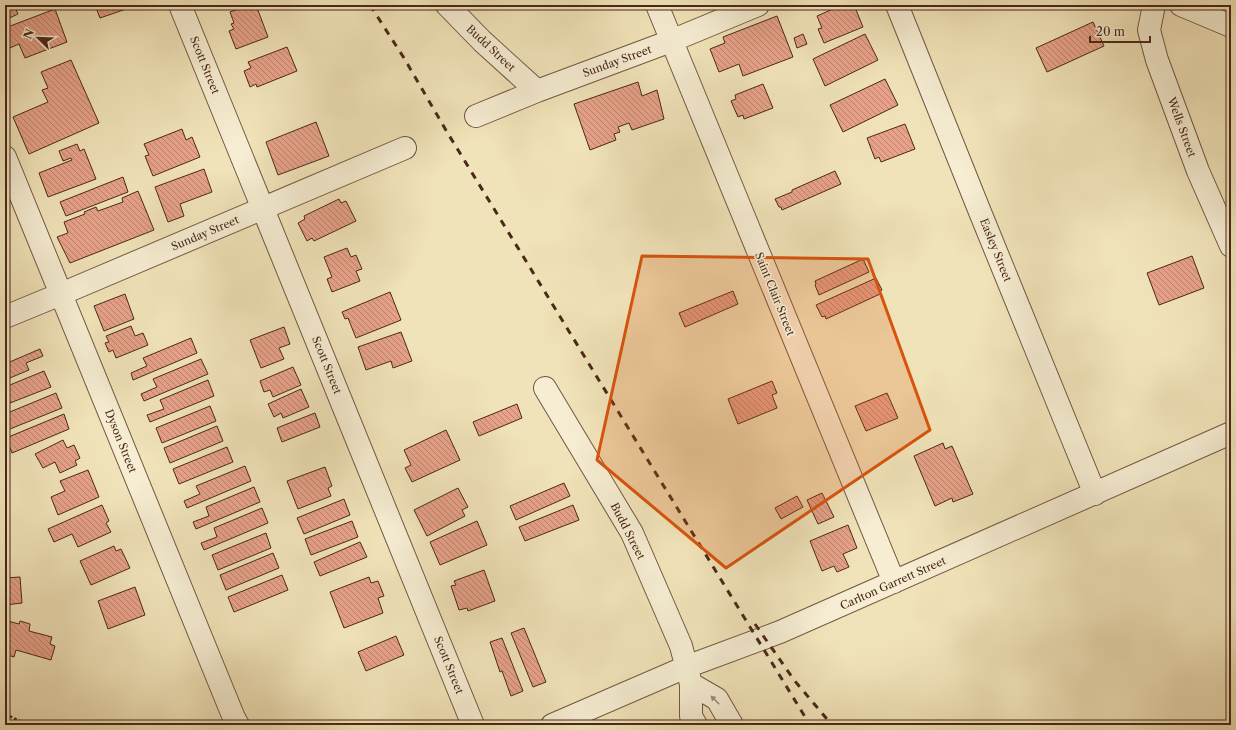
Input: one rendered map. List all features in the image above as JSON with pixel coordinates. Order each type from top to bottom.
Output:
[{"type":"street","name":"Scott Street","points":[[180,5],[473,725]]},
{"type":"street","name":"Budd Street","points":[[446,5],[482,41],[537,90]]},
{"type":"street","name":"Saint Clair Street","points":[[657,5],[894,582]]},
{"type":"street","name":"Sunday Street","points":[[476,116],[537,90],[671,41],[758,5]]},
{"type":"street","name":"Easley Street","points":[[897,5],[1096,494]]},
{"type":"street","name":"Wells Street","points":[[1154,5],[1149,30],[1157,60],[1198,171],[1231,246]]},
{"type":"street","points":[[1181,5],[1231,26]]},
{"type":"street","name":"Sunday Street","points":[[5,317],[405,148]]},
{"type":"street","name":"Dyson Street","points":[[5,157],[62,294],[235,723]]},
{"type":"street","name":"Budd Street","points":[[545,388],[632,533],[681,646],[688,676],[690,716],[696,725]]},
{"type":"street","name":"Carlton Garrett Street","points":[[552,725],[688,676],[780,632],[1096,494],[1231,433]]},
{"type":"street","points":[[688,676],[717,699],[732,725]]},
{"type":"path","points":[[5,714],[28,725]]},
{"type":"highlighted area","points":[[642,256],[868,259],[930,430],[726,568],[597,460]]},
{"type":"building","points":[[5,5],[14,5],[18,14],[5,20]]},
{"type":"building","points":[[95,5],[138,5],[100,18]]},
{"type":"building","points":[[249,5],[256,5],[268,37],[236,49],[229,31],[234,29],[231,24],[234,23],[230,12]]},
{"type":"building","points":[[842,5],[854,5],[863,27],[824,43],[818,29],[822,28],[817,16]]},
{"type":"building","points":[[55,9],[67,42],[25,58],[19,44],[5,50],[5,28]]},
{"type":"building","points":[[777,16],[793,57],[743,76],[739,64],[719,72],[710,49],[725,43],[723,37]]},
{"type":"building","points":[[1093,22],[1104,46],[1047,72],[1036,48]]},
{"type":"building","points":[[803,34],[807,44],[797,48],[794,38]]},
{"type":"building","points":[[865,34],[878,60],[825,86],[813,59]]},
{"type":"building","points":[[287,47],[297,71],[257,87],[256,84],[250,87],[244,71],[251,68],[248,62]]},
{"type":"building","points":[[71,60],[99,123],[29,154],[13,117],[48,102],[42,90],[48,88],[41,72]]},
{"type":"building","points":[[885,79],[898,105],[843,132],[830,105]]},
{"type":"building","points":[[638,82],[642,96],[657,90],[664,119],[632,130],[629,123],[618,127],[620,132],[614,134],[616,140],[590,150],[574,104]]},
{"type":"building","points":[[763,84],[773,108],[744,119],[743,115],[738,117],[731,101],[736,99],[735,95]]},
{"type":"building","points":[[316,122],[329,156],[278,175],[266,142]]},
{"type":"building","points":[[905,124],[915,149],[881,162],[879,157],[875,159],[867,138]]},
{"type":"building","points":[[182,129],[186,140],[192,137],[200,157],[153,176],[145,156],[149,155],[144,144]]},
{"type":"building","points":[[77,144],[80,151],[84,149],[96,179],[48,197],[39,173],[72,160],[71,158],[63,161],[59,151]]},
{"type":"building","points":[[204,169],[212,192],[180,204],[184,216],[168,222],[155,187]]},
{"type":"building","points":[[835,171],[841,184],[782,210],[781,207],[779,207],[775,199]]},
{"type":"building","points":[[123,177],[128,192],[66,216],[60,202]]},
{"type":"building","points":[[138,191],[154,230],[70,263],[57,237],[68,233],[64,222],[85,214],[84,212],[96,207],[98,211],[123,202],[122,198]]},
{"type":"building","points":[[339,199],[341,203],[346,201],[356,221],[314,241],[312,238],[307,241],[298,223],[305,219],[304,216]]},
{"type":"building","points":[[347,248],[351,257],[356,255],[362,269],[356,271],[360,281],[332,292],[327,279],[332,277],[324,257]]},
{"type":"building","points":[[1192,256],[1204,288],[1159,305],[1147,273]]},
{"type":"building","points":[[863,259],[869,272],[819,295],[815,281]]},
{"type":"building","points":[[876,278],[882,290],[879,292],[880,294],[826,319],[825,316],[822,317],[816,305]]},
{"type":"building","points":[[733,291],[738,304],[685,327],[679,313]]},
{"type":"building","points":[[390,292],[401,320],[356,338],[348,318],[345,319],[342,312]]},
{"type":"building","points":[[125,294],[134,319],[104,331],[94,306]]},
{"type":"building","points":[[131,326],[135,336],[143,333],[148,345],[116,358],[113,350],[109,352],[105,343],[109,342],[106,336]]},
{"type":"building","points":[[284,327],[290,344],[279,348],[284,359],[261,368],[250,340]]},
{"type":"building","points":[[401,332],[412,361],[393,368],[391,361],[366,370],[358,347]]},
{"type":"building","points":[[191,338],[197,353],[133,380],[131,373],[147,366],[143,358]]},
{"type":"building","points":[[40,349],[43,356],[26,363],[29,370],[5,380],[5,364]]},
{"type":"building","points":[[201,359],[208,374],[144,401],[141,394],[157,387],[153,379]]},
{"type":"building","points":[[293,367],[301,385],[273,397],[270,390],[264,392],[260,381]]},
{"type":"building","points":[[44,371],[51,387],[10,403],[5,387]]},
{"type":"building","points":[[208,380],[214,396],[150,422],[147,415],[164,409],[160,400]]},
{"type":"building","points":[[772,381],[777,393],[772,395],[777,408],[738,424],[728,399]]},
{"type":"building","points":[[301,389],[309,407],[283,418],[281,413],[274,417],[268,404]]},
{"type":"building","points":[[56,393],[62,408],[5,431],[5,414]]},
{"type":"building","points":[[887,393],[898,418],[866,431],[855,406]]},
{"type":"building","points":[[517,404],[522,418],[479,436],[473,422]]},
{"type":"building","points":[[210,406],[216,421],[162,443],[156,428]]},
{"type":"building","points":[[315,413],[320,427],[282,442],[277,428]]},
{"type":"building","points":[[64,414],[69,429],[12,453],[6,438]]},
{"type":"building","points":[[217,426],[223,441],[170,463],[164,448]]},
{"type":"building","points":[[446,430],[460,460],[412,482],[405,468],[411,465],[404,450]]},
{"type":"building","points":[[63,440],[67,448],[74,445],[80,458],[75,461],[77,465],[60,473],[55,462],[43,468],[35,454]]},
{"type":"building","points":[[943,443],[945,449],[952,446],[973,494],[953,502],[952,498],[935,506],[914,456]]},
{"type":"building","points":[[227,447],[233,462],[179,484],[173,469]]},
{"type":"building","points":[[245,466],[251,481],[187,508],[184,501],[200,494],[196,486]]},
{"type":"building","points":[[325,467],[332,486],[328,488],[331,496],[298,509],[287,481]]},
{"type":"building","points":[[88,470],[99,497],[58,515],[51,497],[65,491],[60,481]]},
{"type":"building","points":[[564,483],[570,496],[516,520],[510,506]]},
{"type":"building","points":[[254,487],[260,502],[196,529],[193,522],[209,516],[206,507]]},
{"type":"building","points":[[458,488],[468,507],[462,510],[465,516],[427,536],[414,510]]},
{"type":"building","points":[[822,493],[834,517],[818,524],[807,500]]},
{"type":"building","points":[[797,496],[803,507],[781,519],[775,508]]},
{"type":"building","points":[[344,499],[350,515],[304,534],[297,518]]},
{"type":"building","points":[[102,505],[109,521],[106,523],[111,532],[78,547],[72,534],[54,542],[48,529]]},
{"type":"building","points":[[573,505],[579,520],[525,541],[519,527]]},
{"type":"building","points":[[262,508],[268,523],[204,550],[201,543],[217,537],[214,528]]},
{"type":"building","points":[[352,521],[358,537],[311,555],[305,539]]},
{"type":"building","points":[[477,521],[487,545],[440,565],[430,542]]},
{"type":"building","points":[[848,525],[857,548],[843,554],[849,567],[837,572],[834,566],[822,571],[810,541]]},
{"type":"building","points":[[266,533],[271,548],[218,570],[212,555]]},
{"type":"building","points":[[360,542],[367,557],[320,576],[314,562]]},
{"type":"building","points":[[114,546],[116,551],[121,549],[130,568],[91,585],[80,561]]},
{"type":"building","points":[[273,553],[279,568],[226,590],[220,575]]},
{"type":"building","points":[[484,570],[495,601],[468,611],[467,608],[459,610],[451,586],[456,585],[454,581]]},
{"type":"building","points":[[282,575],[288,590],[234,612],[228,597]]},
{"type":"building","points":[[20,577],[22,603],[5,605],[5,578]]},
{"type":"building","points":[[369,577],[371,583],[378,581],[384,596],[378,598],[383,613],[344,628],[330,592]]},
{"type":"building","points":[[135,587],[145,615],[108,629],[98,601]]},
{"type":"building","points":[[8,621],[19,624],[20,621],[30,624],[29,631],[52,637],[50,644],[55,646],[51,660],[16,650],[14,657],[5,654],[5,631]]},
{"type":"building","points":[[524,628],[546,682],[533,687],[511,633]]},
{"type":"building","points":[[396,636],[404,655],[366,671],[358,652]]},
{"type":"building","points":[[502,638],[523,691],[511,696],[502,671],[500,672],[490,642]]},
{"type":"railway","points":[[370,5],[404,58],[447,132],[810,725]]},
{"type":"railway","points":[[755,624],[794,680],[832,725]]}]
